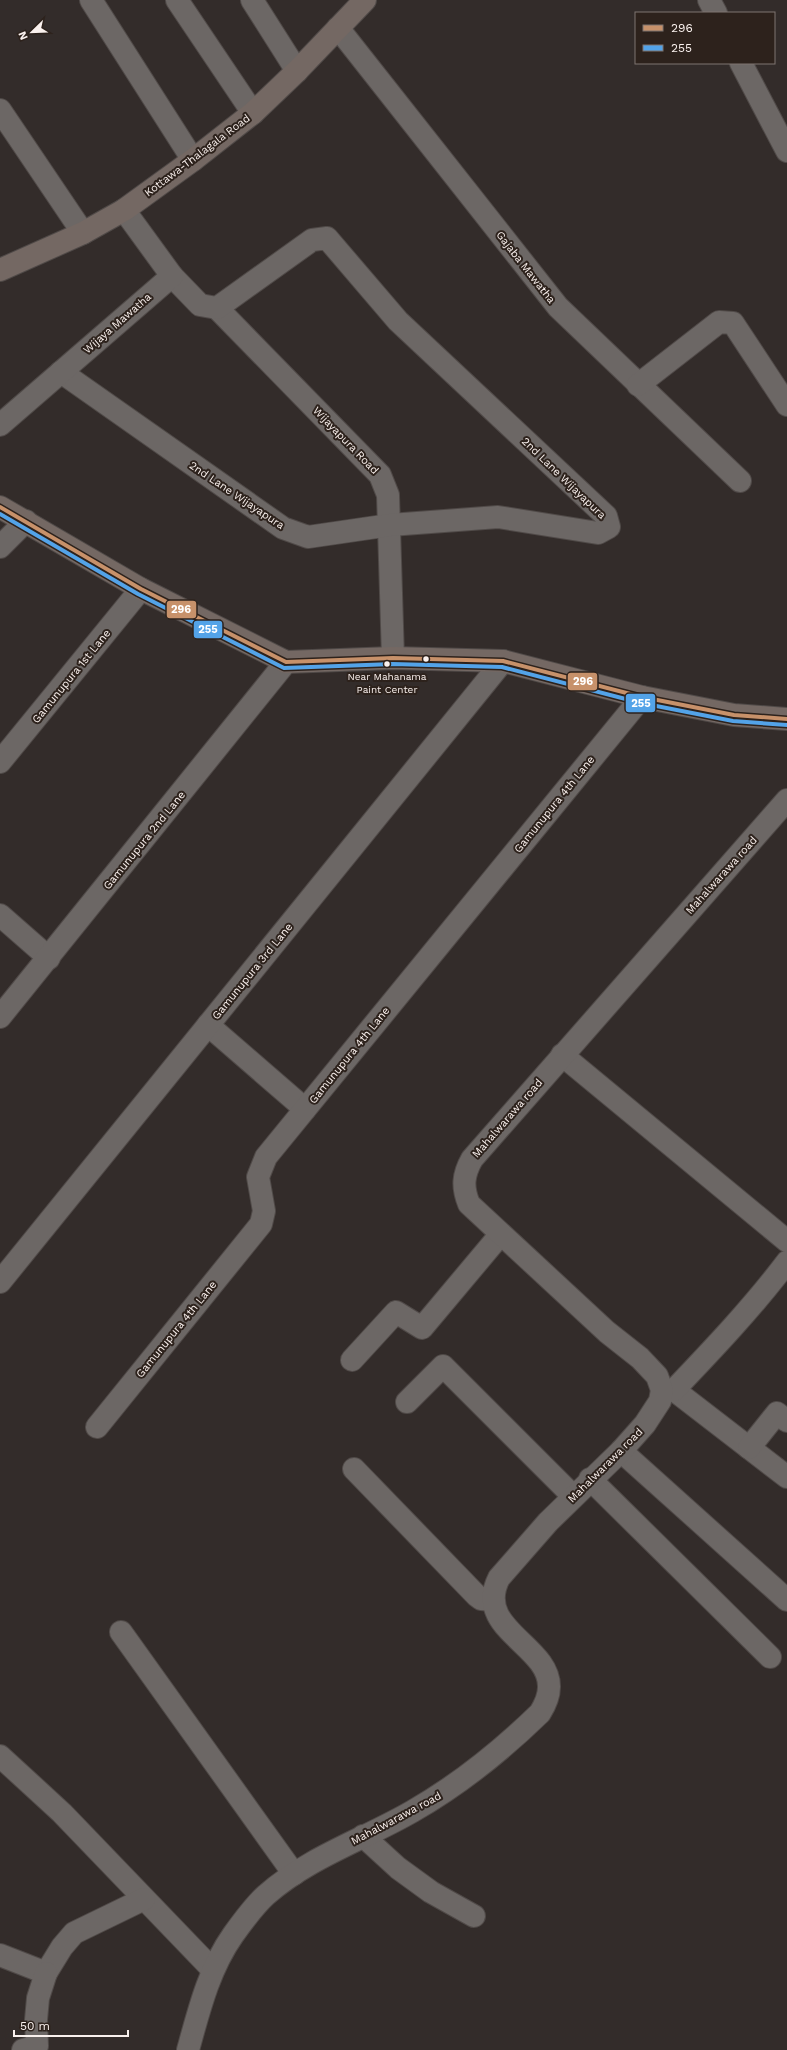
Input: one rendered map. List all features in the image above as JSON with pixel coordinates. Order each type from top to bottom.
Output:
[{"type":"main road","name":"Kottawa-Thalagala Road","points":[[0,270],[83,233],[124,210],[193,160],[253,113],[297,71],[365,0]]},
{"type":"main road","points":[[0,507],[141,589],[286,662],[393,658],[503,661],[642,697],[734,715],[787,718]]},
{"type":"street","points":[[91,0],[193,160]]},
{"type":"street","points":[[177,0],[253,113]]},
{"type":"street","points":[[252,0],[297,71]]},
{"type":"street","points":[[709,0],[715,12]]},
{"type":"street","name":"Gajaba Mawatha","points":[[338,28],[558,307],[740,481]]},
{"type":"street","points":[[743,64],[787,152]]},
{"type":"street","points":[[0,110],[83,233]]},
{"type":"street","points":[[124,210],[172,276],[200,305],[217,308]]},
{"type":"street","name":"2nd Lane Wijayapura","points":[[61,372],[283,528],[308,536],[390,525],[498,517],[598,533],[609,527],[606,516],[398,321],[327,238],[312,240],[217,308]]},
{"type":"street","name":"Wijaya Mawatha","points":[[0,425],[172,276]]},
{"type":"street","name":"Wijayapura Road","points":[[217,308],[380,475],[388,495],[393,658]]},
{"type":"street","points":[[638,384],[719,322],[733,322],[787,405]]},
{"type":"street","points":[[0,547],[26,522]]},
{"type":"street","name":"Gamunupura 1st Lane","points":[[0,762],[141,589]]},
{"type":"street","name":"Gamunupura 3rd Lane","points":[[0,1282],[503,661]]},
{"type":"street","name":"Gamunupura 2nd Lane","points":[[0,1017],[286,662]]},
{"type":"street","name":"Gamunupura 4th Lane","points":[[96,1427],[261,1224],[264,1211],[258,1177],[266,1157],[642,697]]},
{"type":"street","name":"Mahalwarawa road","points":[[188,2050],[213,1970],[232,1936],[266,1896],[294,1874],[363,1836],[413,1812],[474,1773],[540,1713],[547,1701],[550,1687],[545,1671],[534,1655],[501,1620],[493,1600],[494,1588],[499,1578],[548,1522],[621,1450],[645,1424],[668,1390],[640,1358],[607,1332],[500,1235],[469,1204],[464,1193],[465,1172],[472,1159],[562,1055],[787,800]]},
{"type":"street","points":[[0,914],[49,958]]},
{"type":"street","points":[[208,1025],[305,1109]]},
{"type":"street","points":[[562,1055],[787,1241]]},
{"type":"street","points":[[352,1360],[396,1312],[422,1328],[500,1235]]},
{"type":"street","points":[[787,1262],[753,1306],[668,1390],[787,1477]]},
{"type":"street","points":[[408,1402],[444,1366],[573,1496]]},
{"type":"street","points":[[749,1448],[777,1413],[787,1421]]},
{"type":"street","points":[[621,1450],[787,1600]]},
{"type":"street","points":[[354,1469],[477,1596],[481,1599],[493,1600]]},
{"type":"street","points":[[590,1479],[770,1657]]},
{"type":"street","points":[[120,1632],[294,1874]]},
{"type":"street","points":[[0,1756],[62,1813],[213,1970]]},
{"type":"street","points":[[363,1836],[398,1868],[431,1892],[474,1916]]},
{"type":"street","points":[[23,2050],[37,2046],[36,2020],[38,1998],[46,1973],[62,1947],[74,1933],[144,1899]]},
{"type":"street","points":[[0,1955],[46,1973]]},
{"type":"transit line","name":"296","points":[[0,507],[141,589],[286,662],[393,658],[503,661],[642,697],[734,715],[787,719]]},
{"type":"transit line","name":"255","points":[[0,514],[138,594],[284,668],[393,664],[502,667],[641,703],[733,721],[787,725]]},
{"type":"place","name":"Near Mahanama Paint Center","points":[[387,664]]}]
